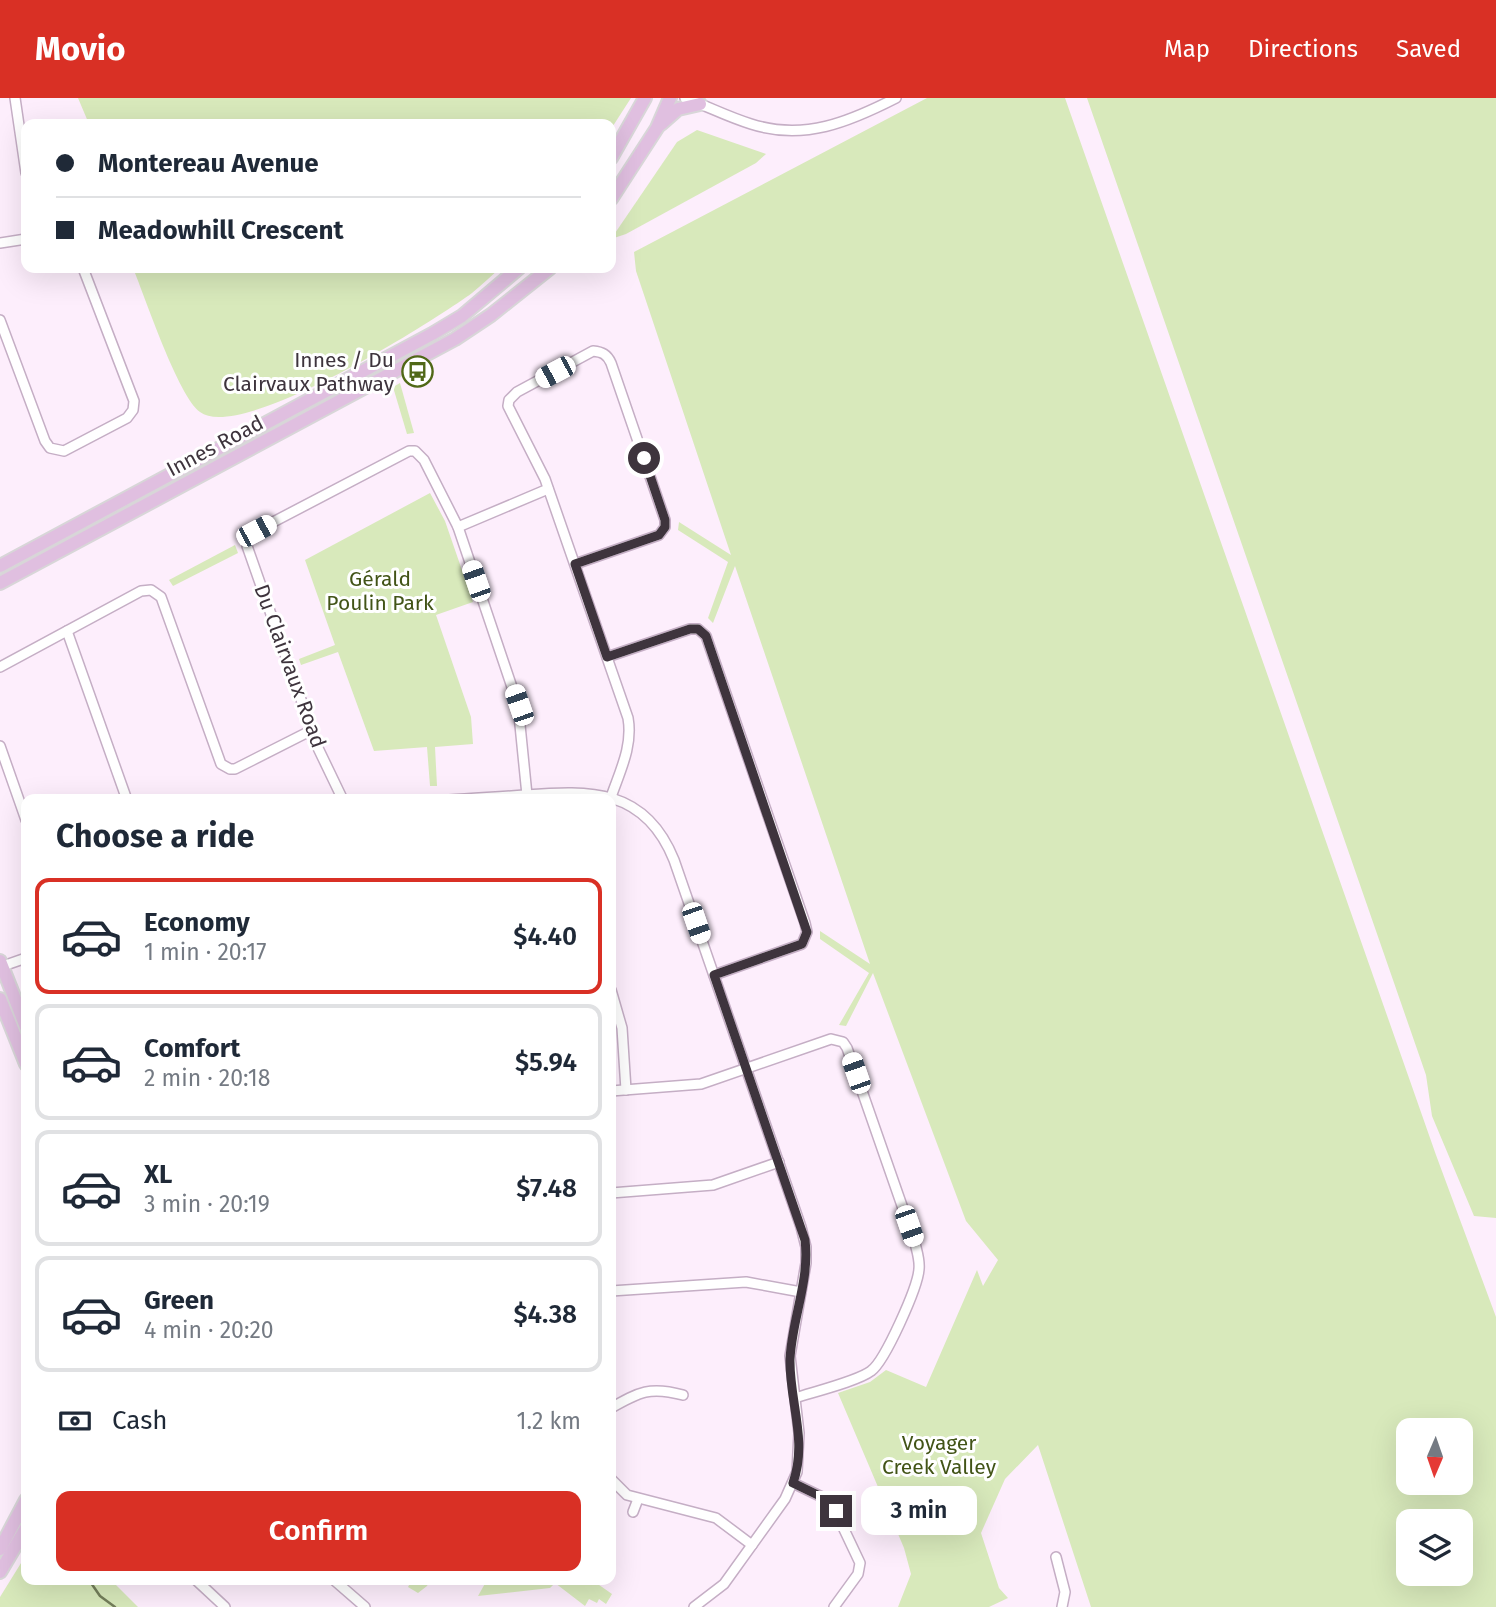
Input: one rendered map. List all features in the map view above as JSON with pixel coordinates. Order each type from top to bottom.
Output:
[{"type":"main road","points":[[616,149],[645,98]]},
{"type":"main road","points":[[616,191],[657,128],[670,98]]},
{"type":"main road","points":[[657,128],[678,109],[698,101]]},
{"type":"main road","name":"Innes Road","points":[[0,566],[432,334],[461,316],[513,273]]},
{"type":"main road","name":"Innes Road","points":[[0,583],[455,339],[491,315],[544,273]]},
{"type":"main road","points":[[1,965],[21,1015]]},
{"type":"main road","points":[[0,999],[21,1052]]},
{"type":"main road","points":[[0,1572],[3,1549],[21,1511]]},
{"type":"main road","points":[[3,1549],[21,1533]]},
{"type":"street","points":[[15,98],[21,139]]},
{"type":"street","points":[[685,98],[751,124],[775,130],[800,131],[833,127],[861,117],[896,98]]},
{"type":"street","points":[[0,243],[21,241]]},
{"type":"street","points":[[0,320],[50,447],[58,451],[69,449],[127,418],[134,410],[134,401],[85,273]]},
{"type":"street","points":[[575,564],[659,535],[665,527],[665,520],[611,363],[603,353],[593,351],[517,392],[509,400],[509,411],[548,488],[628,718],[630,737],[612,794]]},
{"type":"street","name":"Du Clairvaux Road","points":[[340,794],[312,730],[247,546],[250,535],[409,451],[415,451],[424,460],[458,527],[519,705],[527,794]]},
{"type":"street","points":[[458,527],[548,488]]},
{"type":"street","points":[[0,667],[141,592],[156,592],[161,597],[221,764],[236,769],[312,730]]},
{"type":"street","points":[[607,657],[690,629],[698,629],[706,636],[805,923],[807,932],[802,944],[714,975]]},
{"type":"street","points":[[67,631],[125,794]]},
{"type":"street","points":[[0,746],[21,806]]},
{"type":"street","points":[[547,794],[596,794]]},
{"type":"street","points":[[616,800],[640,814],[666,842],[673,856],[805,1240],[806,1263],[790,1356],[800,1444],[793,1483],[785,1499],[724,1584],[694,1607]]},
{"type":"street","points":[[1,965],[21,959]]},
{"type":"street","points":[[616,1005],[620,1017],[626,1090]]},
{"type":"street","points":[[616,1091],[694,1085],[831,1039],[843,1042],[847,1048],[919,1260],[915,1285],[888,1349],[878,1365],[867,1373],[795,1398]]},
{"type":"street","points":[[616,1192],[713,1185],[779,1163]]},
{"type":"street","points":[[616,1291],[746,1282],[801,1292]]},
{"type":"street","points":[[616,1405],[641,1391],[662,1390],[683,1395]]},
{"type":"street","points":[[793,1483],[814,1492],[833,1506],[860,1563],[858,1574],[834,1607]]},
{"type":"street","points":[[616,1485],[638,1499],[709,1515],[752,1545]]},
{"type":"street","points":[[633,1512],[638,1499]]},
{"type":"street","points":[[1056,1557],[1065,1592],[1062,1607]]},
{"type":"street","points":[[201,1585],[225,1607]]},
{"type":"street","points":[[340,1585],[365,1607]]},
{"type":"green space","points":[[78,98],[631,98],[616,121],[616,119],[87,119]]},
{"type":"green space","name":"Voyager Creek Valley","points":[[927,98],[1065,98],[1436,1155],[1496,1317],[1496,1607],[1091,1607],[1038,1445],[1005,1479],[981,1533],[999,1588],[1008,1598],[989,1607],[898,1607],[911,1574],[904,1548],[838,1393],[870,1382],[886,1370],[926,1387],[977,1270],[983,1286],[998,1260],[966,1221],[873,973],[846,1026],[839,1025],[869,973],[820,939],[820,931],[870,964],[735,566],[713,623],[708,618],[728,562],[678,530],[679,522],[731,555],[636,271],[634,252]]},
{"type":"green space","points":[[1087,98],[1496,98],[1496,1218],[1474,1216],[1432,1116],[1426,1075]]},
{"type":"green space","points":[[697,130],[766,154],[756,163],[616,237],[616,232],[677,142]]},
{"type":"green space","points":[[135,273],[494,273],[472,293],[419,328],[337,375],[254,410],[222,417],[200,412],[191,402],[163,345]]},
{"type":"green space","points":[[400,383],[414,433],[407,434],[393,387]]},
{"type":"green space","name":"Gérald Poulin Park","points":[[430,493],[445,521],[473,602],[436,615],[471,717],[473,744],[435,747],[437,786],[430,786],[427,747],[374,751],[338,652],[301,665],[299,659],[335,645],[305,560]]},
{"type":"green space","points":[[235,545],[238,553],[173,586],[169,580]]},
{"type":"green space","points":[[21,1563],[21,1585],[116,1585],[138,1607],[0,1607],[0,1597]]},
{"type":"green space","points":[[409,1585],[428,1585],[418,1593],[408,1587]]},
{"type":"green space","points":[[484,1585],[553,1585],[550,1588],[478,1596]]},
{"type":"green space","points":[[558,1585],[599,1585],[612,1594],[606,1604],[599,1599],[597,1603],[589,1599],[585,1606]]},
{"type":"waterway","points":[[92,1585],[100,1596],[115,1607]]},
{"type":"place","name":"Innes / Du Clairvaux Pathway","points":[[417,372]]},
{"type":"route","points":[[644,458],[665,520],[663,531],[659,535],[575,564],[607,657],[690,629],[698,629],[706,636],[807,932],[802,944],[714,975],[805,1240],[804,1273],[790,1356],[800,1444],[793,1483],[824,1498],[836,1511]]}]
